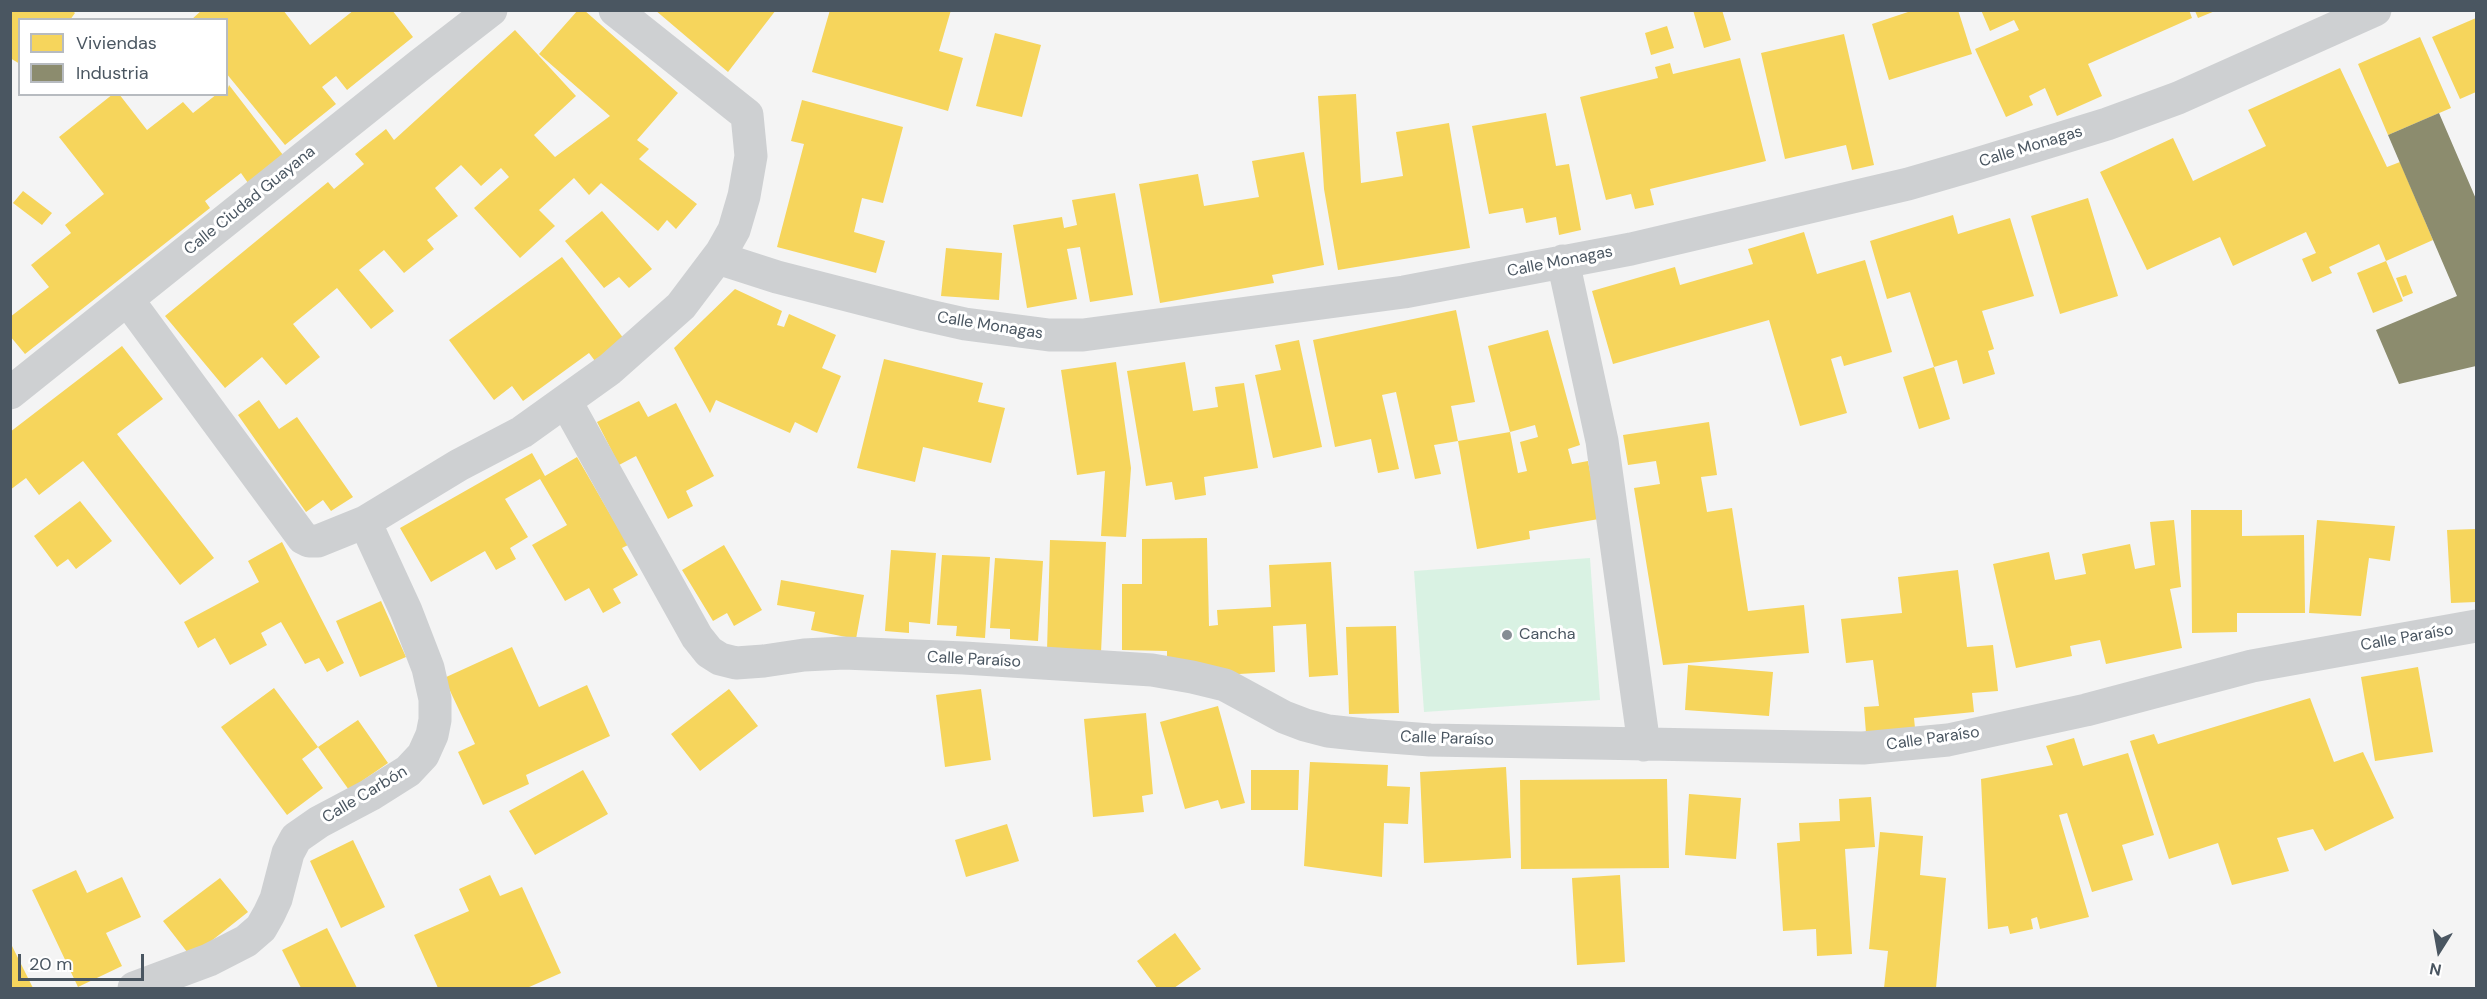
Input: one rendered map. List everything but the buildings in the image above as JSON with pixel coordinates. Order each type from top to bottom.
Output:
[{"type":"street","name":"Calle Ciudad Guayana","points":[[10,393],[491,10]]},
{"type":"street","points":[[127,299],[303,538],[318,541],[365,522],[459,465],[522,432],[610,369],[681,306],[718,258],[734,230],[744,196],[751,156],[747,115],[615,10]]},
{"type":"street","name":"Calle Monagas","points":[[718,258],[787,280],[935,317],[988,328],[1049,335],[1083,335],[1404,292],[1630,249],[1908,184],[2107,124],[2178,98],[2375,10]]},
{"type":"street","points":[[1563,261],[1602,441],[1644,745]]},
{"type":"street","name":"Calle Paraíso","points":[[566,402],[697,637],[709,652],[720,659],[736,663],[844,653],[1152,670],[1225,685],[1284,717],[1328,731],[1430,740],[1863,748],[1948,740],[2063,715],[2252,666],[2476,626]]},
{"type":"street","name":"Calle Carbón","points":[[134,988],[208,960],[246,941],[261,928],[269,914],[276,898],[288,853],[296,838],[319,822],[370,795],[408,771],[423,755],[432,735],[435,720],[435,699],[428,668],[406,611],[365,522]]},
{"type":"green space","name":"Cancha","points":[[1590,558],[1600,700],[1424,712],[1414,571]]},
{"type":"place","name":"Cancha","points":[[1507,635]]}]
